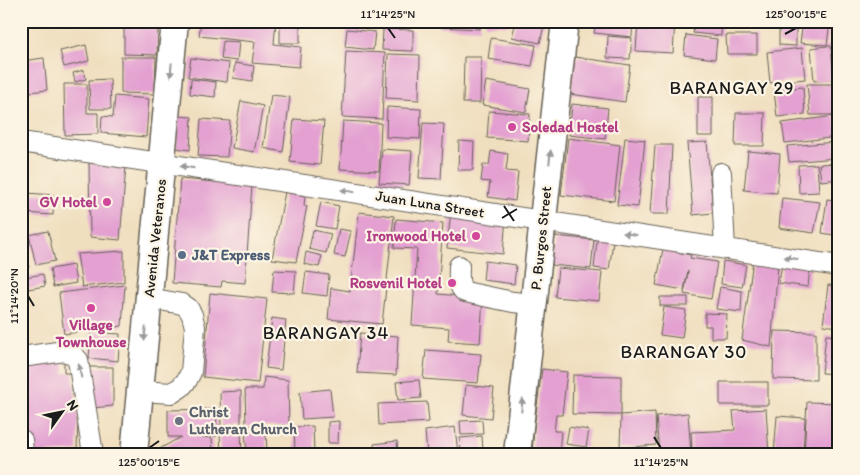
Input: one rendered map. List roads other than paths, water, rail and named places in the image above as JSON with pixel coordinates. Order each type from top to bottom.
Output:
[{"type":"main road","name":"Avenida Veteranos","points":[[139,448],[140,392],[175,21]]},
{"type":"main road","name":"P. Burgos Street","points":[[517,454],[565,21]]},
{"type":"street","name":"Juan Luna Street","points":[[21,142],[839,266]]},
{"type":"street","points":[[721,173],[726,248]]},
{"type":"street","points":[[459,266],[459,286],[465,292],[513,302],[533,304]]},
{"type":"street","points":[[140,392],[172,393],[181,387],[191,372],[195,326],[192,315],[188,308],[182,304],[149,298]]},
{"type":"street","points":[[21,357],[65,351],[72,354],[78,360],[93,454]]},
{"type":"place","name":"Soledad Hostel","points":[[512,127]]},
{"type":"place","name":"GV Hotel","points":[[107,202]]},
{"type":"place","name":"Ironwood Hotel","points":[[476,236]]},
{"type":"place","name":"J&T Express","points":[[182,255]]},
{"type":"place","name":"Rosvenil Hotel","points":[[452,283]]},
{"type":"place","name":"Village Townhouse","points":[[91,308]]},
{"type":"place","name":"Christ Lutheran Church","points":[[179,421]]},
{"type":"district","name":"BARANGAY 29","points":[[732,88]]},
{"type":"district","name":"BARANGAY 34","points":[[326,333]]},
{"type":"district","name":"BARANGAY 30","points":[[684,352]]}]
